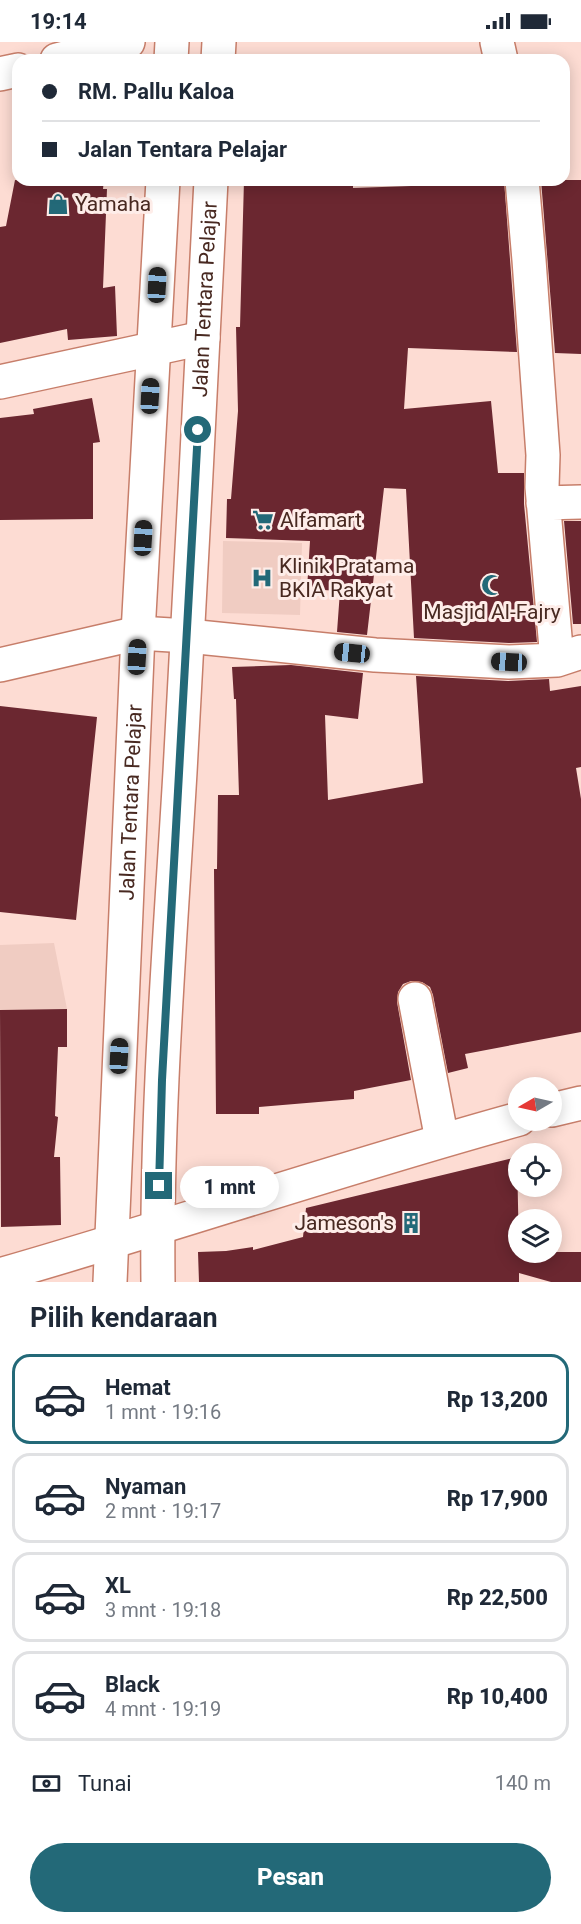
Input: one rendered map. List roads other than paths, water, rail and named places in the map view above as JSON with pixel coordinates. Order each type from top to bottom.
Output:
[{"type":"main road","points":[[81,54],[128,42]]},
{"type":"main road","name":"Jalan Tentara Pelajar","points":[[110,1282],[138,633],[163,186]]},
{"type":"main road","name":"Jalan Tentara Pelajar","points":[[158,1282],[157,1228],[163,1068],[211,186]]},
{"type":"main road","points":[[0,665],[138,633],[375,655],[509,662],[569,656],[543,503],[542,445],[530,260],[523,186]]},
{"type":"main road","points":[[0,382],[203,338]]},
{"type":"main road","points":[[543,503],[581,502]]},
{"type":"main road","points":[[415,999],[442,1140]]},
{"type":"main road","points":[[562,1108],[581,1103]]},
{"type":"main road","points":[[0,1275],[508,1122]]},
{"type":"place","name":"Yamaha","points":[[58,204]]},
{"type":"place","name":"Alfamart","points":[[263,520]]},
{"type":"place","name":"Klinik Pratama BKIA Rakyat","points":[[262,578]]},
{"type":"place","name":"Masjid Al-Fajry","points":[[492,585]]},
{"type":"place","name":"Jameson's","points":[[411,1223]]}]
